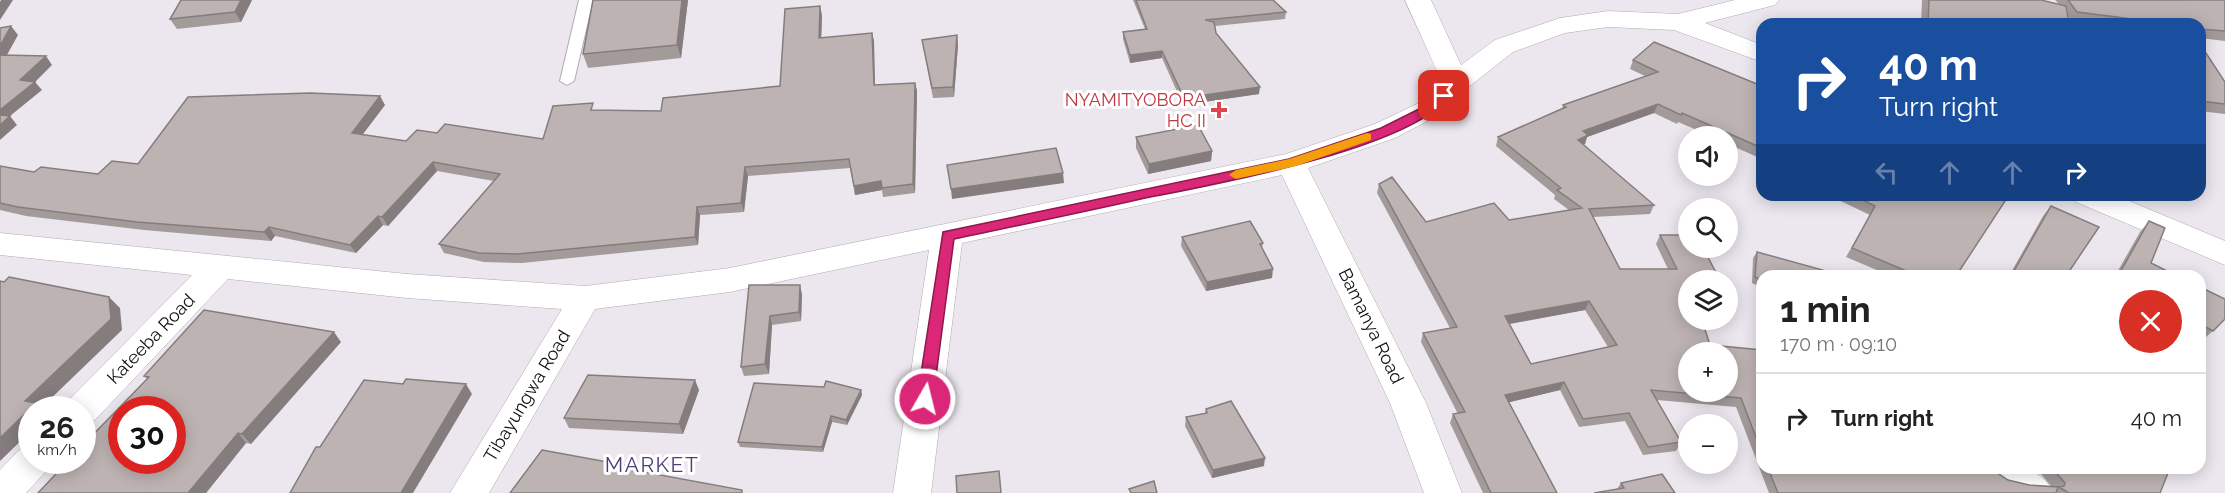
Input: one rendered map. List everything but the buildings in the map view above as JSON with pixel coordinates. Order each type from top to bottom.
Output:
[{"type":"street","points":[[1418,0],[1456,83]]},
{"type":"street","points":[[0,243],[406,286],[585,298],[730,280],[1291,163],[1385,131],[1431,108],[1456,83],[1504,46],[1560,26],[1608,19],[1678,22],[1766,0]]},
{"type":"street","points":[[1678,22],[1756,52]]},
{"type":"street","name":"Bamanya Road","points":[[1291,163],[1408,403],[1443,493]]},
{"type":"street","points":[[2101,201],[2225,254]]},
{"type":"street","points":[[912,493],[947,236]]},
{"type":"street","name":"Kateeba Road","points":[[96,396],[219,268]]},
{"type":"street","name":"Tibayungwa Road","points":[[469,493],[585,298]]},
{"type":"street","points":[[2,493],[20,474]]},
{"type":"street","points":[[2006,474],[2035,493]]},
{"type":"lane","points":[[567,81],[586,0]]},
{"type":"slow traffic","points":[[1236,175],[1291,163],[1367,137]]},
{"type":"place","name":"NYAMITYOBORA HC II","points":[[1219,110]]},
{"type":"district","name":"MARKET","points":[[652,465]]},
{"type":"route","points":[[925,399],[947,236],[1291,163],[1385,131],[1431,108],[1444,96]]}]
